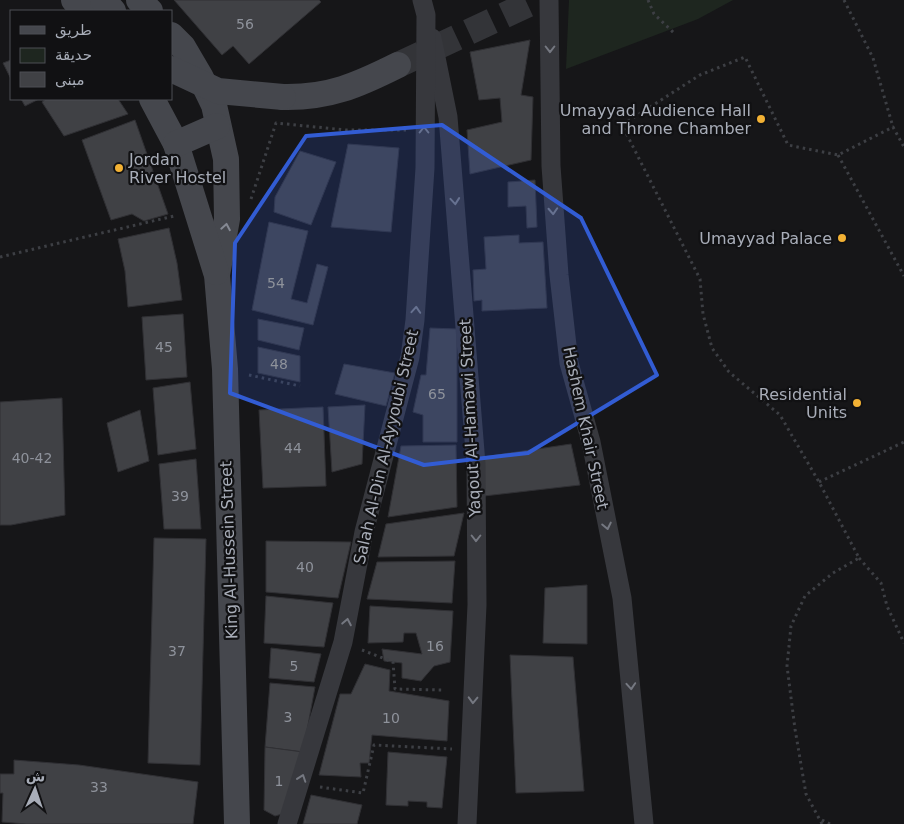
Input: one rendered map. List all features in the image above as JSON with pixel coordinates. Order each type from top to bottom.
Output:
[{"type":"main road","points":[[74,0],[83,10]]},
{"type":"main road","points":[[103,0],[112,10]]},
{"type":"main road","points":[[139,0],[149,10]]},
{"type":"main road","name":"King Al-Hussein Street","points":[[172,36],[183,48],[200,76],[214,105],[217,126],[226,160],[227,209],[218,276],[225,369],[237,824]]},
{"type":"main road","points":[[172,69],[218,91],[283,97],[334,93],[355,87],[398,65]]},
{"type":"main road","name":"King Al-Hussein Street","points":[[153,100],[176,144],[218,276]]},
{"type":"main road","points":[[176,144],[217,126]]},
{"type":"street","name":"Hashem Khair Street","points":[[549,0],[551,166],[559,276],[569,364],[591,442],[622,598],[627,631],[644,824]]},
{"type":"street","name":"Salah Al-Din Al-Ayyoubi Street","points":[[286,824],[343,642],[364,532],[410,357],[415,320],[425,168],[424,8]]},
{"type":"street","name":"Yaqout Al-Hamawi Street","points":[[424,8],[438,63],[448,117],[476,464],[477,605],[467,824]]},
{"type":"street","points":[[425,168],[453,175]]},
{"type":"path","points":[[648,0],[654,14],[674,33]]},
{"type":"path","points":[[844,0],[873,58],[893,127],[904,146]]},
{"type":"path","points":[[893,127],[838,155],[788,145],[745,57],[700,75],[622,125],[700,279],[703,314],[712,348],[729,372],[780,416],[820,482],[859,558],[881,583],[887,606],[904,643]]},
{"type":"path","points":[[227,209],[252,198],[276,123],[346,130],[424,130]]},
{"type":"path","points":[[838,155],[904,276]]},
{"type":"path","points":[[0,257],[171,218],[195,207]]},
{"type":"path","points":[[225,369],[300,386]]},
{"type":"path","points":[[820,482],[904,442]]},
{"type":"path","points":[[830,824],[821,822],[806,794],[787,666],[791,626],[805,596],[833,573],[859,558]]},
{"type":"path","points":[[343,642],[393,662],[395,689],[443,690]]},
{"type":"path","points":[[299,785],[363,793],[374,745],[471,750]]},
{"type":"highlighted area","points":[[442,125],[581,218],[657,375],[528,453],[424,465],[230,393],[235,243],[306,136]]},
{"type":"green space","points":[[569,0],[733,0],[698,19],[566,69]]},
{"type":"building","points":[[174,0],[319,0],[321,2],[249,64],[233,46],[222,55]]},
{"type":"building","points":[[530,40],[521,95],[533,97],[531,160],[470,174],[467,130],[502,122],[500,98],[479,100],[470,52]]},
{"type":"building","points":[[10,60],[10,77],[3,63]]},
{"type":"building","points":[[22,100],[37,100],[25,106]]},
{"type":"building","points":[[45,100],[119,100],[128,114],[64,136],[42,102]]},
{"type":"building","points":[[135,120],[168,214],[144,221],[132,214],[111,220],[82,140]]},
{"type":"building","points":[[348,144],[399,148],[391,232],[331,227]]},
{"type":"building","points":[[300,151],[336,162],[311,225],[274,212],[275,197]]},
{"type":"building","points":[[535,180],[537,227],[527,228],[526,206],[508,207],[508,182]]},
{"type":"building","points":[[269,222],[308,231],[291,299],[307,303],[317,264],[328,267],[313,325],[252,310]]},
{"type":"building","points":[[169,228],[177,263],[182,300],[128,307],[125,271],[118,239]]},
{"type":"building","points":[[519,235],[519,243],[543,242],[547,308],[482,311],[482,300],[474,301],[473,270],[486,269],[484,237]]},
{"type":"building","points":[[183,314],[187,377],[146,380],[142,317]]},
{"type":"building","points":[[258,319],[304,328],[299,350],[258,340]]},
{"type":"building","points":[[430,328],[457,329],[457,442],[423,442],[423,415],[413,412],[421,375],[426,375]]},
{"type":"building","points":[[258,347],[300,356],[300,382],[258,373]]},
{"type":"building","points":[[344,364],[395,373],[386,406],[335,394]]},
{"type":"building","points":[[190,382],[196,449],[158,455],[153,388]]},
{"type":"building","points":[[62,398],[65,515],[11,525],[0,525],[0,402]]},
{"type":"building","points":[[365,405],[362,464],[332,472],[328,407]]},
{"type":"building","points":[[323,407],[326,486],[263,488],[259,410]]},
{"type":"building","points":[[140,410],[149,461],[118,472],[107,423]]},
{"type":"building","points":[[571,444],[580,485],[484,496],[483,457]]},
{"type":"building","points":[[456,445],[457,507],[388,517],[401,446]]},
{"type":"building","points":[[196,459],[201,529],[164,529],[159,464]]},
{"type":"building","points":[[464,513],[454,556],[378,557],[386,524]]},
{"type":"building","points":[[154,538],[206,539],[200,765],[148,763]]},
{"type":"building","points":[[266,541],[351,542],[338,598],[266,592]]},
{"type":"building","points":[[455,561],[452,603],[367,599],[377,562]]},
{"type":"building","points":[[587,585],[587,644],[543,643],[545,588]]},
{"type":"building","points":[[266,596],[333,603],[324,647],[264,643]]},
{"type":"building","points":[[370,606],[453,611],[450,662],[434,666],[421,681],[402,678],[402,663],[384,661],[382,649],[422,654],[416,633],[404,633],[403,642],[368,643]]},
{"type":"building","points":[[271,648],[321,654],[314,682],[269,678]]},
{"type":"building","points":[[510,655],[573,657],[584,791],[516,793]]},
{"type":"building","points":[[365,664],[390,670],[389,691],[449,701],[447,741],[372,735],[369,763],[360,763],[361,777],[319,775],[340,694],[351,694]]},
{"type":"building","points":[[270,683],[315,687],[303,752],[265,747]]},
{"type":"building","points":[[265,747],[303,752],[282,814],[275,816],[264,810]]},
{"type":"building","points":[[388,752],[447,757],[442,808],[427,807],[427,802],[408,801],[408,806],[386,805]]},
{"type":"building","points":[[14,760],[79,765],[198,782],[193,824],[26,824],[2,822],[3,793],[0,793],[0,774],[14,774]]},
{"type":"building","points":[[311,795],[362,805],[357,824],[303,824]]},
{"type":"tunnel","points":[[398,65],[537,0]]},
{"type":"place","name":"Umayyad Audience Hall and Throne Chamber","points":[[761,119]]},
{"type":"place","name":"Jordan River Hostel","points":[[119,168]]},
{"type":"place","name":"Umayyad Palace","points":[[842,238]]},
{"type":"place","name":"Residential Units","points":[[857,403]]}]
